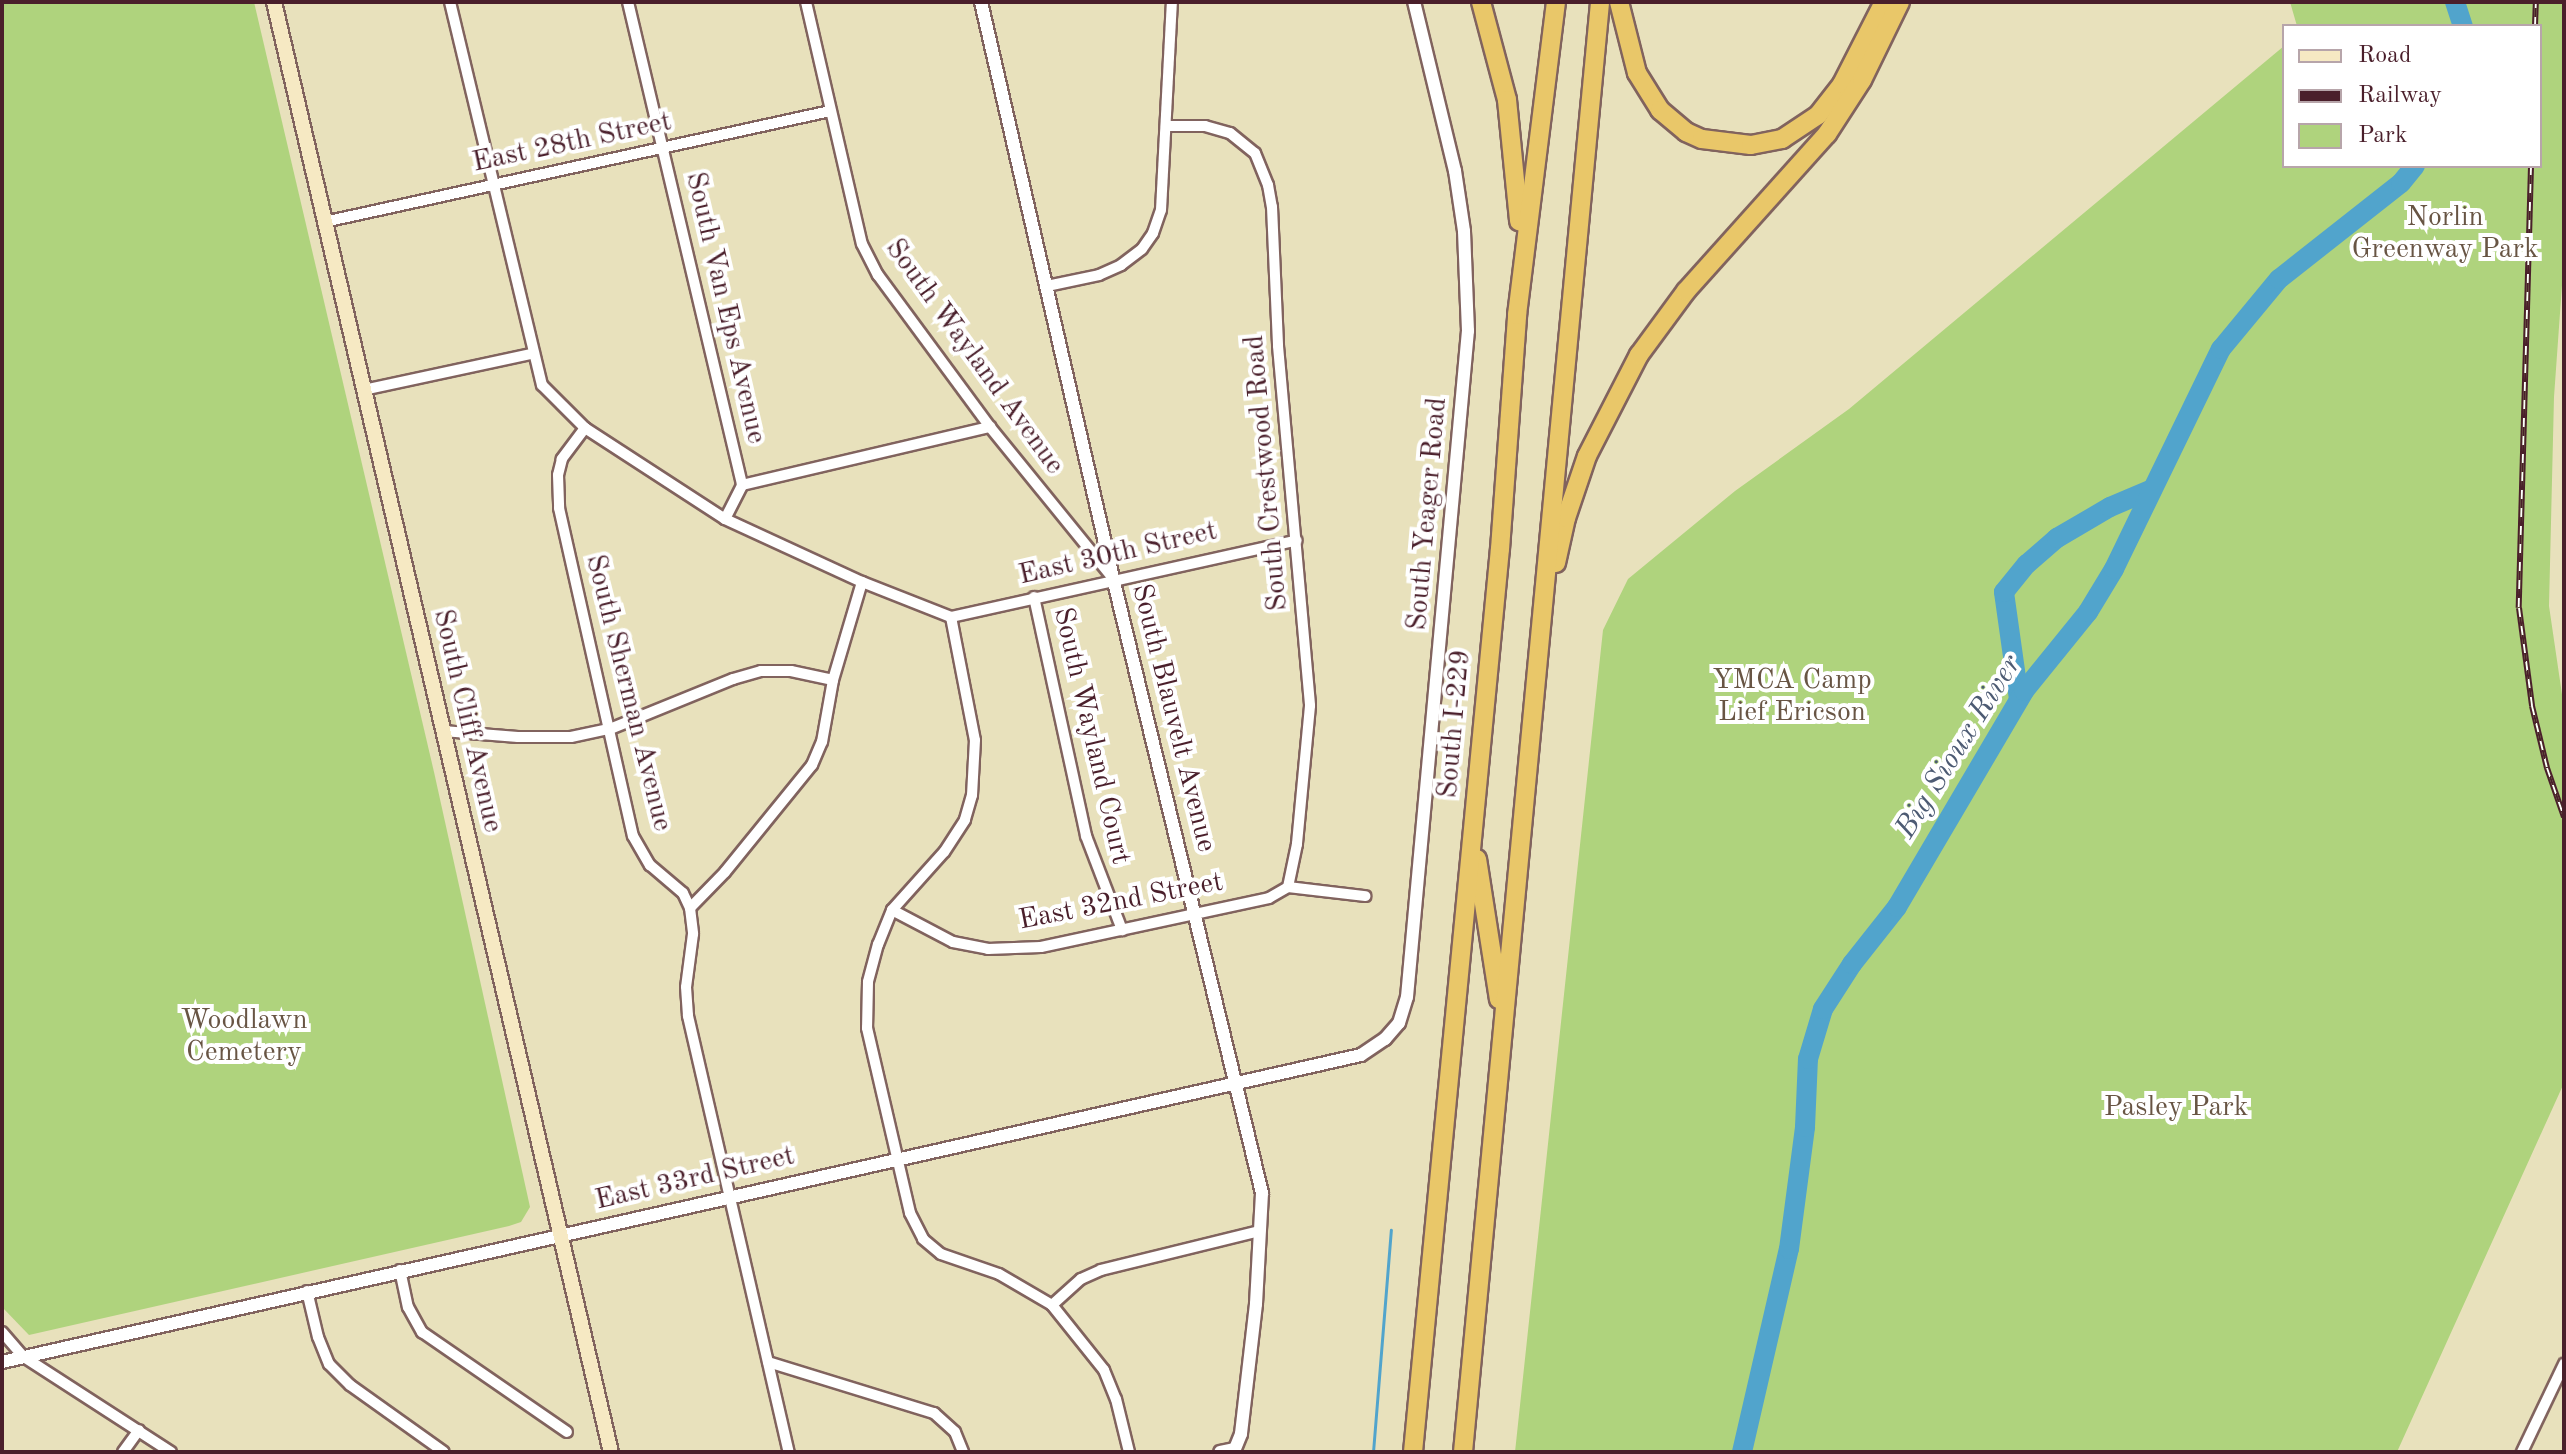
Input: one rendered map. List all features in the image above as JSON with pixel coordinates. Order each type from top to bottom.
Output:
[{"type":"highway","points":[[1481,2],[1503,78],[1511,123],[1519,209],[1517,315]]},
{"type":"highway","name":"South I-229","points":[[1413,1452],[1500,549],[1517,315],[1556,2]]},
{"type":"highway","points":[[1463,1452],[1600,2]]},
{"type":"highway","points":[[1619,2],[1631,55],[1643,86],[1660,110],[1686,132],[1702,139],[1751,145],[1782,139],[1818,115],[1842,84],[1884,2]]},
{"type":"highway","points":[[1535,688],[1566,518],[1587,456],[1619,388],[1686,291],[1827,134],[1862,80],[1900,2]]},
{"type":"highway","points":[[1473,832],[1502,1024]]},
{"type":"main road","name":"South Cliff Avenue","points":[[274,2],[611,1452]]},
{"type":"street","points":[[450,2],[531,354],[542,385],[585,428],[725,519],[862,582],[951,617],[975,740],[972,795],[965,820],[944,852],[892,910],[878,944],[868,982],[867,1028],[910,1213],[923,1239],[941,1254],[999,1274],[1052,1305],[1104,1370],[1116,1399],[1129,1452]]},
{"type":"street","name":"South Van Eps Avenue","points":[[628,2],[742,485]]},
{"type":"street","name":"South Wayland Avenue","points":[[806,2],[862,244],[878,275],[990,427],[1113,578]]},
{"type":"street","name":"South Blauvelt Avenue","points":[[981,2],[1113,578],[1197,913],[1262,1193],[1241,1434],[1235,1449],[1220,1452]]},
{"type":"street","points":[[1047,286],[1099,275],[1121,265],[1142,249],[1153,233],[1161,210],[1172,2]]},
{"type":"street","name":"South Yeager Road","points":[[1393,1032],[1402,1017],[1407,997],[1468,331],[1465,243],[1455,171],[1414,2]]},
{"type":"street","name":"East 28th Street","points":[[324,222],[830,111]]},
{"type":"street","name":"South Crestwood Road","points":[[1166,126],[1205,126],[1230,133],[1255,153],[1268,185],[1310,706],[1297,844],[1288,887]]},
{"type":"street","points":[[363,390],[531,354]]},
{"type":"street","points":[[725,519],[742,485],[990,427]]},
{"type":"street","name":"South Sherman Avenue","points":[[585,428],[562,459],[557,492],[633,836],[650,865],[683,893],[690,908]]},
{"type":"street","name":"East 30th Street","points":[[951,617],[1113,578],[1297,540]]},
{"type":"street","points":[[789,1452],[732,1195],[688,1016],[686,987],[693,934],[690,908],[725,872],[812,765],[822,742],[833,680],[862,582]]},
{"type":"street","name":"South Wayland Court","points":[[1034,597],[1086,836],[1122,930]]},
{"type":"street","points":[[443,731],[545,738],[610,729],[733,679],[761,671],[791,671],[833,680]]},
{"type":"street","name":"East 32nd Street","points":[[892,910],[953,942],[988,949],[1041,947],[1269,898],[1288,887],[1365,896]]},
{"type":"street","name":"East 33rd Street","points":[[2,1362],[1361,1055],[1393,1032]]},
{"type":"street","points":[[1052,1305],[1081,1279],[1101,1270],[1260,1231]]},
{"type":"street","points":[[400,1270],[408,1307],[422,1332],[567,1432]]},
{"type":"street","points":[[307,1291],[318,1337],[329,1364],[350,1385],[444,1452]]},
{"type":"street","points":[[2,1332],[24,1357],[171,1452]]},
{"type":"street","points":[[768,1362],[934,1413],[955,1432],[963,1452]]},
{"type":"street","points":[[2522,1452],[2564,1364]]},
{"type":"street","points":[[123,1452],[139,1430]]},
{"type":"green space","name":"Woodlawn Cemetery","points":[[2,2],[254,2],[434,772],[530,1207],[521,1222],[509,1226],[29,1335],[2,1307]]},
{"type":"green space","points":[[2290,2],[2564,2],[2564,257],[2554,397],[2549,606],[2564,708],[2564,1083],[2397,1452],[1515,1452],[1603,630],[1628,579],[1735,491],[1849,409],[2282,48],[2282,168],[2542,168],[2542,24],[2296,24]]},
{"type":"waterway","name":"Big Sioux River","points":[[2455,2],[2462,24]]},
{"type":"waterway","name":"Big Sioux River","points":[[1742,1452],[1789,1249],[1805,1127],[1808,1059],[1823,1009],[1852,964],[1897,907],[2024,691],[2088,612],[2114,569],[2221,349],[2279,279],[2401,183],[2413,168]]},
{"type":"waterway","points":[[2019,699],[2004,592],[2027,564],[2057,538],[2110,507],[2150,490]]},
{"type":"waterway","points":[[1373,1452],[1391,1230]]},
{"type":"railway","points":[[2535,24],[2536,2]]},
{"type":"railway","points":[[2531,168],[2519,608],[2532,706],[2547,768],[2564,817]]},
{"type":"park label","name":"Norlin Greenway Park","points":[[2445,234]]},
{"type":"park label","name":"YMCA Camp Lief Ericson","points":[[1792,697]]},
{"type":"park label","name":"Pasley Park","points":[[2176,1108]]}]
